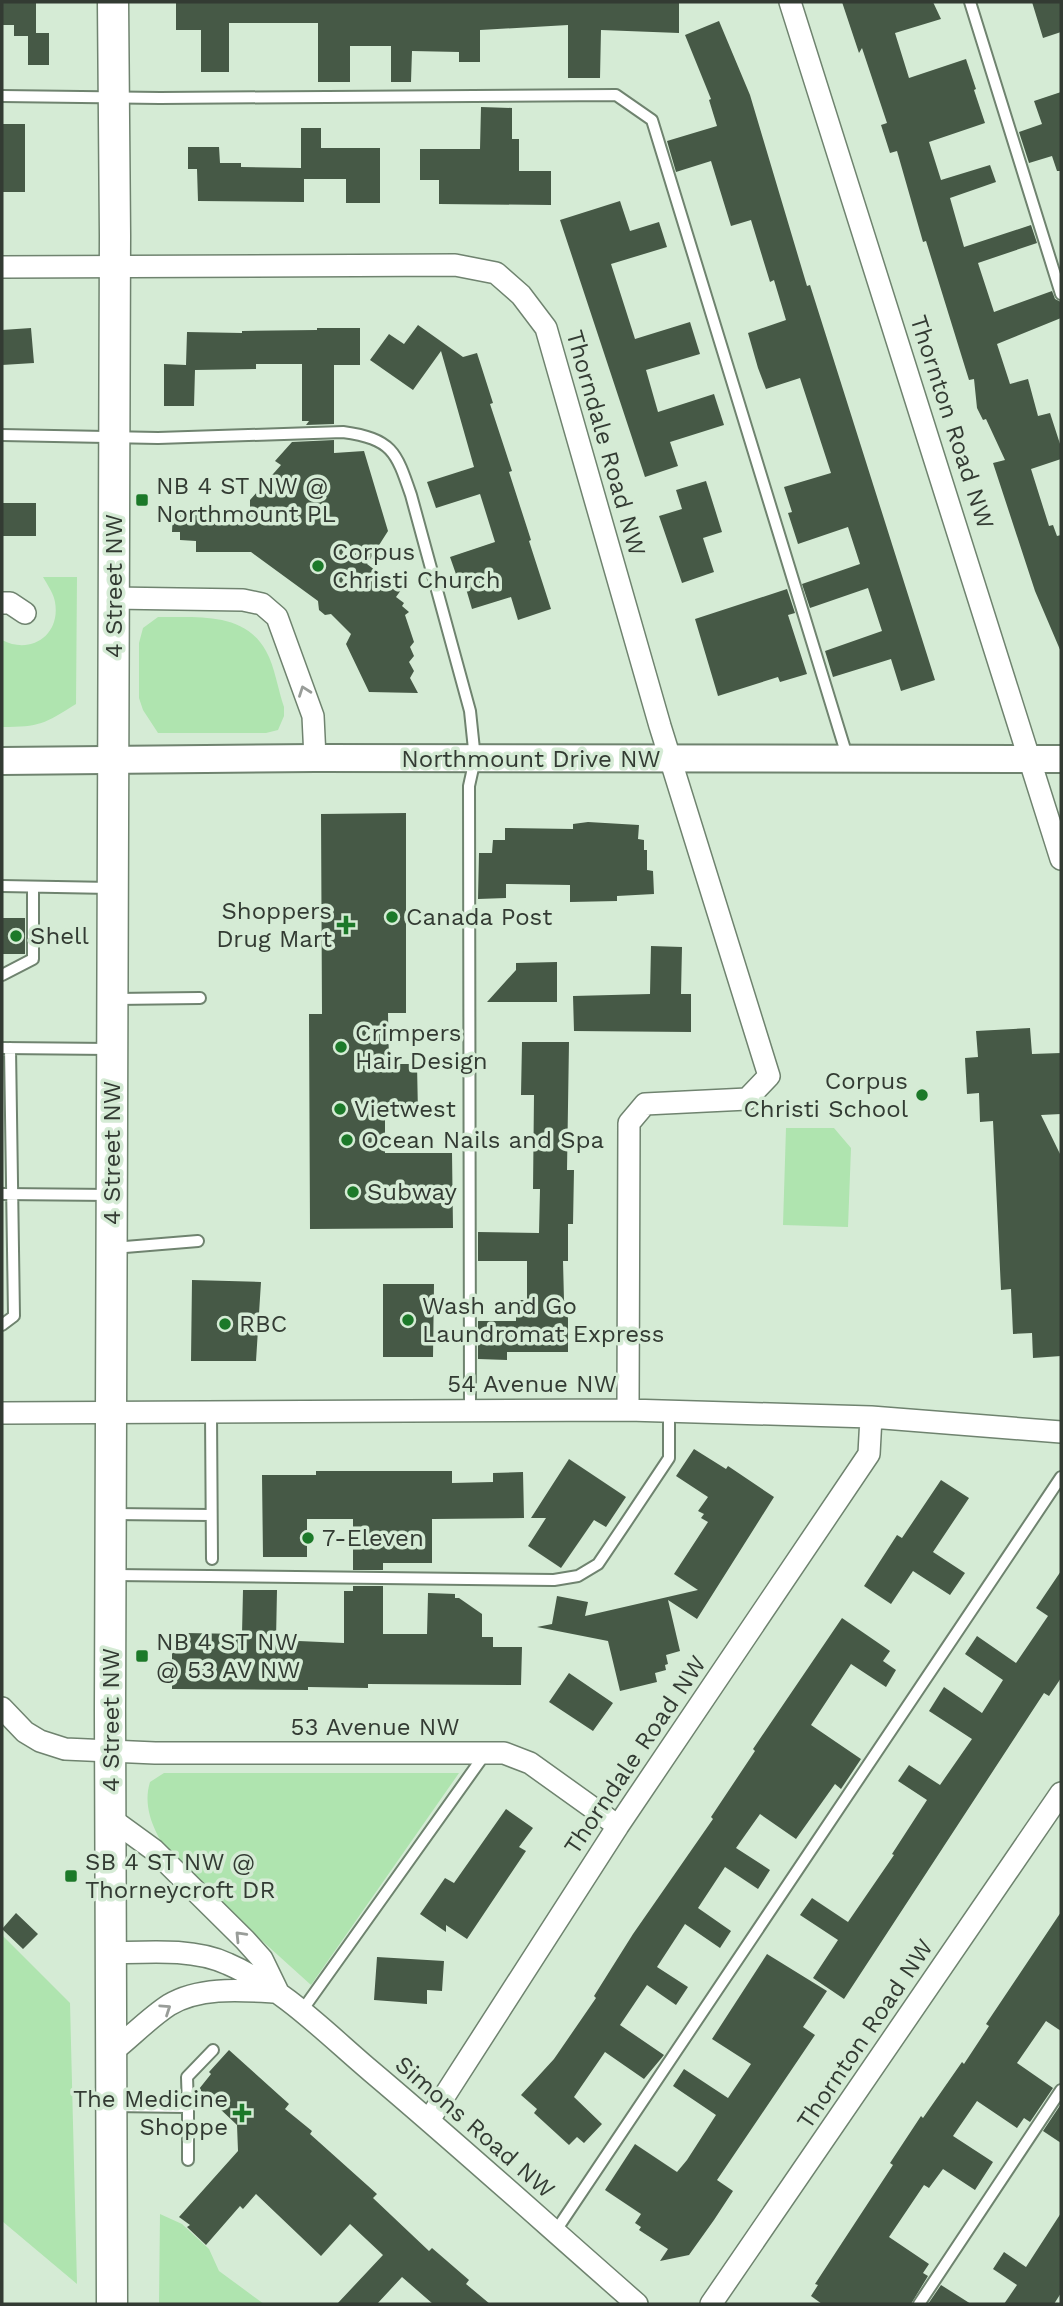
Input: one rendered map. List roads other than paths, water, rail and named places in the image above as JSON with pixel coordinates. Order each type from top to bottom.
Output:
[{"type":"main road","name":"4 Street NW","points":[[112,2304],[110,1751],[115,266],[113,2]]},
{"type":"street","name":"Thornton Road NW","points":[[790,2],[1061,859]]},
{"type":"street","name":"Thorndale Road NW","points":[[2,267],[456,265],[496,273],[521,295],[546,328],[671,759],[769,1076],[747,1099],[645,1104],[629,1123],[628,1410]]},
{"type":"street","points":[[113,598],[243,600],[262,604],[277,617],[313,716],[315,758]]},
{"type":"street","points":[[2,603],[10,603],[25,613]]},
{"type":"street","name":"Northmount Drive NW","points":[[2,761],[315,758],[1061,759]]},
{"type":"street","name":"54 Avenue NW","points":[[2,1413],[628,1410],[870,1417],[1061,1432]]},
{"type":"street","name":"Thorndale Road NW","points":[[429,2120],[618,1826],[869,1454],[870,1417]]},
{"type":"street","name":"53 Avenue NW","points":[[2,1708],[25,1732],[40,1741],[65,1749],[504,1754],[530,1763],[618,1826]]},
{"type":"street","name":"Thornton Road NW","points":[[712,2304],[1061,1793]]},
{"type":"street","name":"Simons Road NW","points":[[110,1818],[154,1850],[245,1940],[262,1959],[278,1992]]},
{"type":"street","name":"Simons Road NW","points":[[112,1953],[193,1955],[226,1963],[278,1992],[429,2120],[637,2304]]},
{"type":"street","points":[[113,2052],[170,2005],[192,1996],[227,1990],[278,1992]]},
{"type":"lane","points":[[970,2],[1061,294]]},
{"type":"lane","points":[[2,96],[616,95],[652,120],[848,759]]},
{"type":"lane","points":[[2,435],[240,437],[343,432],[367,435],[386,445],[399,461],[411,495],[470,711],[475,759],[468,786],[470,1411]]},
{"type":"lane","points":[[2,886],[113,888]]},
{"type":"lane","points":[[2,975],[33,959],[33,887]]},
{"type":"lane","points":[[112,999],[200,998]]},
{"type":"lane","points":[[2,1325],[14,1317],[14,1194],[6,1048],[112,1049]]},
{"type":"lane","points":[[2,1194],[112,1195]]},
{"type":"lane","points":[[113,1248],[198,1241]]},
{"type":"lane","points":[[111,1575],[540,1580],[578,1576],[598,1564],[669,1458],[669,1411]]},
{"type":"lane","points":[[211,1413],[212,1559]]},
{"type":"lane","points":[[555,2232],[1061,1477]]},
{"type":"lane","points":[[112,1514],[211,1515]]},
{"type":"lane","points":[[301,2012],[485,1754]]},
{"type":"lane","points":[[188,2160],[187,2077],[213,2050]]},
{"type":"lane","points":[[919,2304],[1061,2090]]},
{"type":"lane","points":[[112,2106],[188,2107]]},
{"type":"place","name":"NB 4 ST NW @ Northmount PL","points":[[142,500]]},
{"type":"place","name":"Corpus Christi Church","points":[[318,566]]},
{"type":"place","name":"Canada Post","points":[[392,917]]},
{"type":"place","name":"Shoppers Drug Mart","points":[[346,925]]},
{"type":"place","name":"Shell","points":[[16,936]]},
{"type":"place","name":"Crimpers Hair Design","points":[[341,1047]]},
{"type":"place","name":"Corpus Christi School","points":[[922,1095]]},
{"type":"place","name":"Vietwest","points":[[340,1109]]},
{"type":"place","name":"Ocean Nails and Spa","points":[[347,1140]]},
{"type":"place","name":"Subway","points":[[353,1192]]},
{"type":"place","name":"Wash and Go Laundromat Express","points":[[408,1320]]},
{"type":"place","name":"RBC","points":[[225,1324]]},
{"type":"place","name":"7-Eleven","points":[[308,1538]]},
{"type":"place","name":"NB 4 ST NW @ 53 AV NW","points":[[142,1656]]},
{"type":"place","name":"SB 4 ST NW @ Thorneycroft DR","points":[[71,1876]]},
{"type":"place","name":"The Medicine Shoppe","points":[[242,2113]]}]
